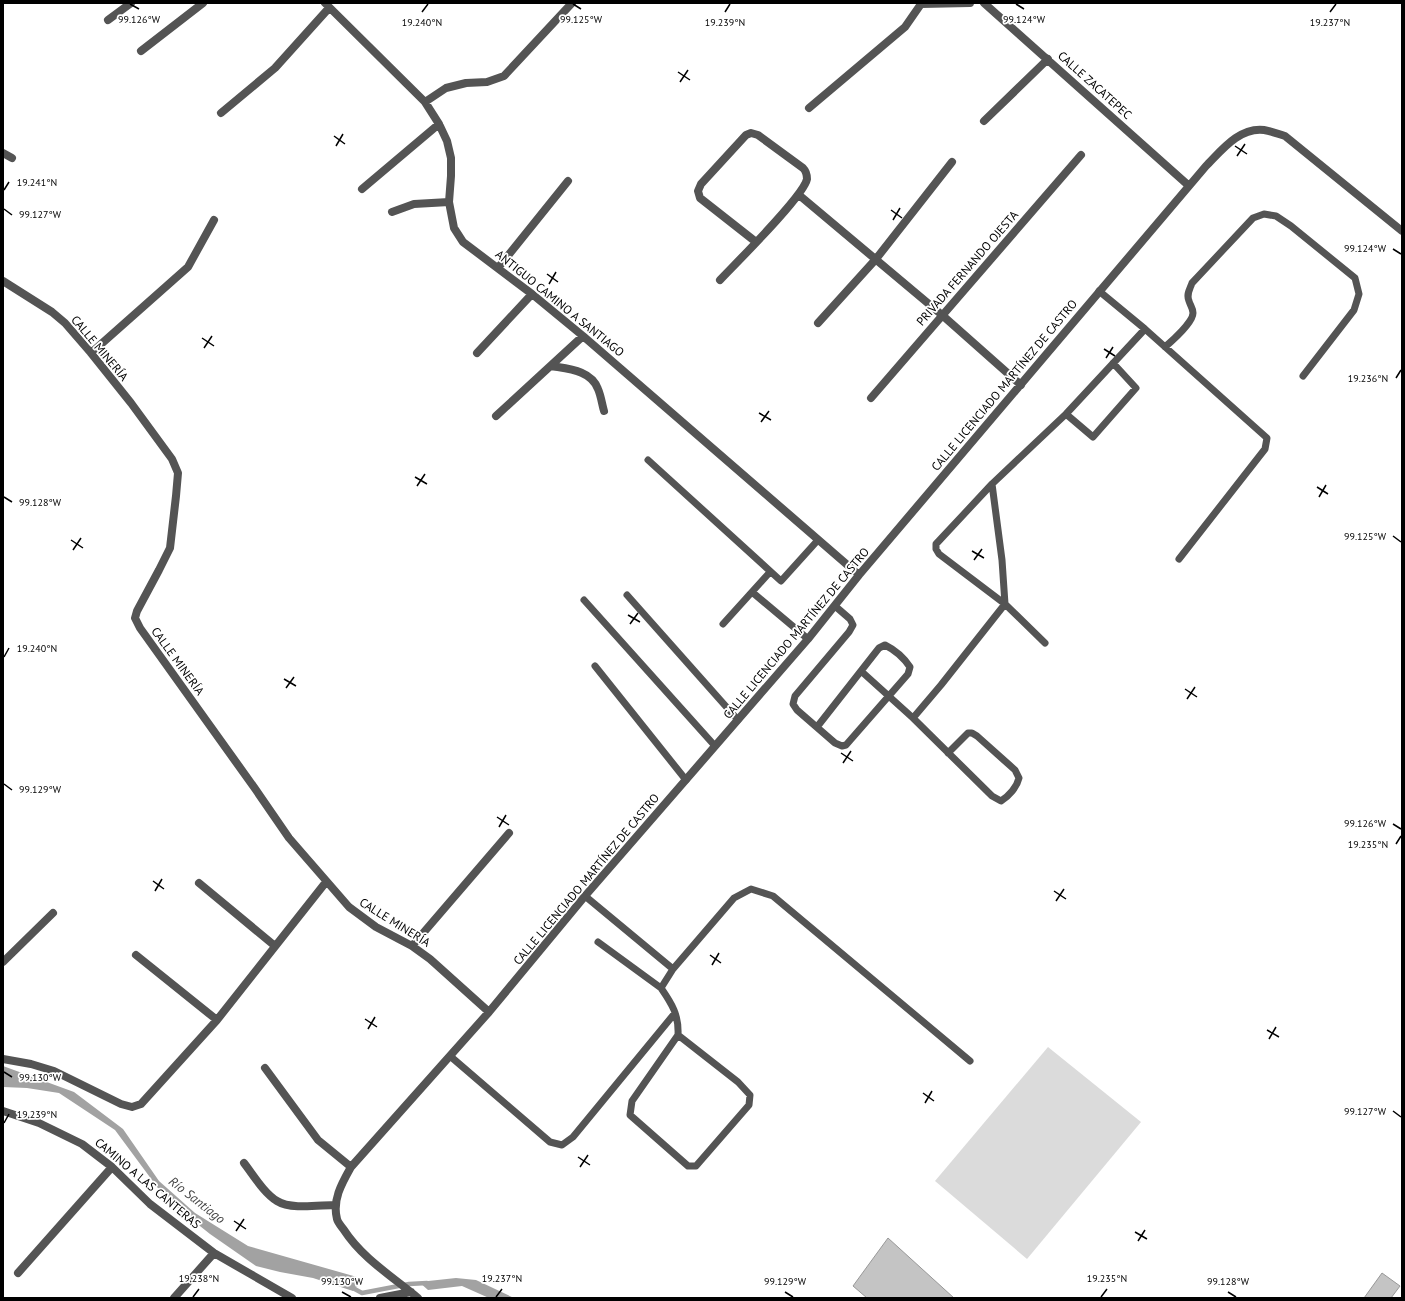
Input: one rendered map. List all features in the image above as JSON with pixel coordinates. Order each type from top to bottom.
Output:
[{"type":"street","points":[[108,20],[131,3]]},
{"type":"street","points":[[141,51],[203,3]]},
{"type":"street","points":[[425,102],[446,88],[466,83],[487,82],[504,76],[572,3]]},
{"type":"street","points":[[809,108],[905,27],[919,4],[970,3]]},
{"type":"street","name":"CALLE ZACATEPEC","points":[[984,3],[1188,185]]},
{"type":"street","points":[[221,114],[275,68],[327,5]]},
{"type":"street","name":"ANTIGUO CAMINO A SANTIAGO","points":[[327,5],[425,102],[439,124],[447,141],[451,158],[452,176],[449,202],[454,228],[463,242],[532,294],[583,336],[859,575]]},
{"type":"street","points":[[984,121],[1048,59]]},
{"type":"street","points":[[362,189],[439,124]]},
{"type":"street","name":"CALLE LICENCIADO MARTÍNEZ DE CASTRO","points":[[418,1298],[367,1256],[347,1236],[337,1220],[336,1205],[340,1189],[351,1167],[490,1012],[585,896],[808,639],[859,575],[1021,385],[1188,185],[1226,146],[1239,136],[1253,130],[1265,130],[1285,136],[1402,231]]},
{"type":"street","points":[[720,280],[756,242],[799,195],[807,180],[806,172],[803,168],[758,135],[752,133],[746,135],[701,184],[698,191],[700,198],[756,242]]},
{"type":"street","points":[[3,154],[12,158]]},
{"type":"street","name":"PRIVADA FERNANDO OJESTA","points":[[871,398],[1081,155]]},
{"type":"street","points":[[818,323],[876,259],[952,162]]},
{"type":"street","points":[[498,268],[568,181]]},
{"type":"street","points":[[799,195],[942,315],[1021,385]]},
{"type":"street","points":[[392,212],[414,204],[449,202]]},
{"type":"street","points":[[92,353],[188,267],[214,220]]},
{"type":"street","name":"CALLE MINERÍA","points":[[3,281],[52,312],[65,323],[92,353],[131,403],[172,459],[178,473],[170,548],[137,611],[135,618],[140,628],[289,838],[326,882],[349,907],[376,927],[412,946],[430,959],[490,1012]]},
{"type":"street","points":[[477,353],[532,294]]},
{"type":"street","points":[[496,416],[583,336]]},
{"type":"street","points":[[551,366],[573,369],[588,376],[598,387],[604,411]]},
{"type":"street","points":[[412,946],[509,833]]},
{"type":"street","points":[[199,882],[275,946]]},
{"type":"street","points":[[3,1059],[32,1064],[54,1071],[121,1104],[132,1107],[141,1104],[217,1020],[326,882]]},
{"type":"street","points":[[3,962],[52,913]]},
{"type":"street","points":[[136,955],[217,1020]]},
{"type":"street","points":[[265,1068],[318,1140],[351,1167]]},
{"type":"street","name":"CAMINO A LAS CANTERAS","points":[[3,1111],[39,1123],[82,1144],[112,1167],[150,1204],[214,1253],[292,1298]]},
{"type":"street","points":[[244,1164],[265,1190],[277,1201],[291,1206],[336,1205]]},
{"type":"street","points":[[18,1274],[112,1167]]},
{"type":"street","points":[[174,1298],[214,1253]]},
{"type":"street","points":[[380,1298],[409,1290]]},
{"type":"lane","points":[[1166,347],[1190,321],[1193,314],[1188,300],[1188,292],[1192,283],[1253,218],[1264,214],[1276,216],[1291,226],[1354,278],[1359,294],[1354,310],[1303,376]]},
{"type":"lane","points":[[1099,291],[1166,347],[1258,428],[1267,438],[1265,449],[1179,559]]},
{"type":"lane","points":[[1045,643],[1005,604],[939,554],[936,544],[992,484],[1066,414],[1145,330]]},
{"type":"lane","points":[[1066,414],[1093,437],[1136,388],[1113,363]]},
{"type":"lane","points":[[648,460],[781,581],[818,540]]},
{"type":"lane","points":[[913,718],[1005,604],[1002,560],[992,484]]},
{"type":"lane","points":[[723,624],[770,572]]},
{"type":"lane","points":[[752,592],[808,639]]},
{"type":"lane","points":[[627,595],[738,720]]},
{"type":"lane","points":[[584,600],[715,746]]},
{"type":"lane","points":[[817,727],[879,648],[885,645],[893,649],[910,667],[908,674],[846,745],[842,746],[835,743],[797,710],[793,704],[796,696],[849,632],[853,625],[850,619],[835,606]]},
{"type":"lane","points":[[595,666],[686,780]]},
{"type":"lane","points":[[860,671],[913,718],[948,753],[992,796],[1001,801],[1006,798],[1018,784],[1019,778],[1015,770],[972,733],[968,733],[948,753]]},
{"type":"lane","points":[[661,988],[673,969],[734,898],[751,889],[773,896],[970,1061]]},
{"type":"lane","points":[[585,896],[673,969]]},
{"type":"lane","points":[[598,942],[661,988],[672,1004],[679,1023],[678,1035],[632,1101],[630,1115],[688,1166],[696,1166],[749,1105],[750,1095],[738,1082],[678,1035]]},
{"type":"lane","points":[[450,1056],[550,1142],[562,1145],[573,1137],[675,1013]]},
{"type":"shaded area","points":[[1048,1047],[1141,1122],[1027,1259],[935,1181]]},
{"type":"shaded area","points":[[3,1066],[74,1092],[123,1129],[159,1181],[195,1213],[248,1246],[364,1279],[353,1291],[313,1278],[256,1266],[210,1234],[166,1199],[115,1130],[59,1093],[27,1088],[3,1087]]},
{"type":"shaded area","points":[[456,1278],[476,1280],[514,1298],[489,1298],[462,1286],[428,1290],[419,1282]]},
{"type":"building","points":[[888,1238],[954,1298],[867,1298],[853,1286]]},
{"type":"building","points":[[1382,1273],[1400,1286],[1391,1298],[1364,1298]]},
{"type":"waterway","name":"Río Santiago","points":[[351,1287],[362,1293],[409,1284],[427,1283]]}]
